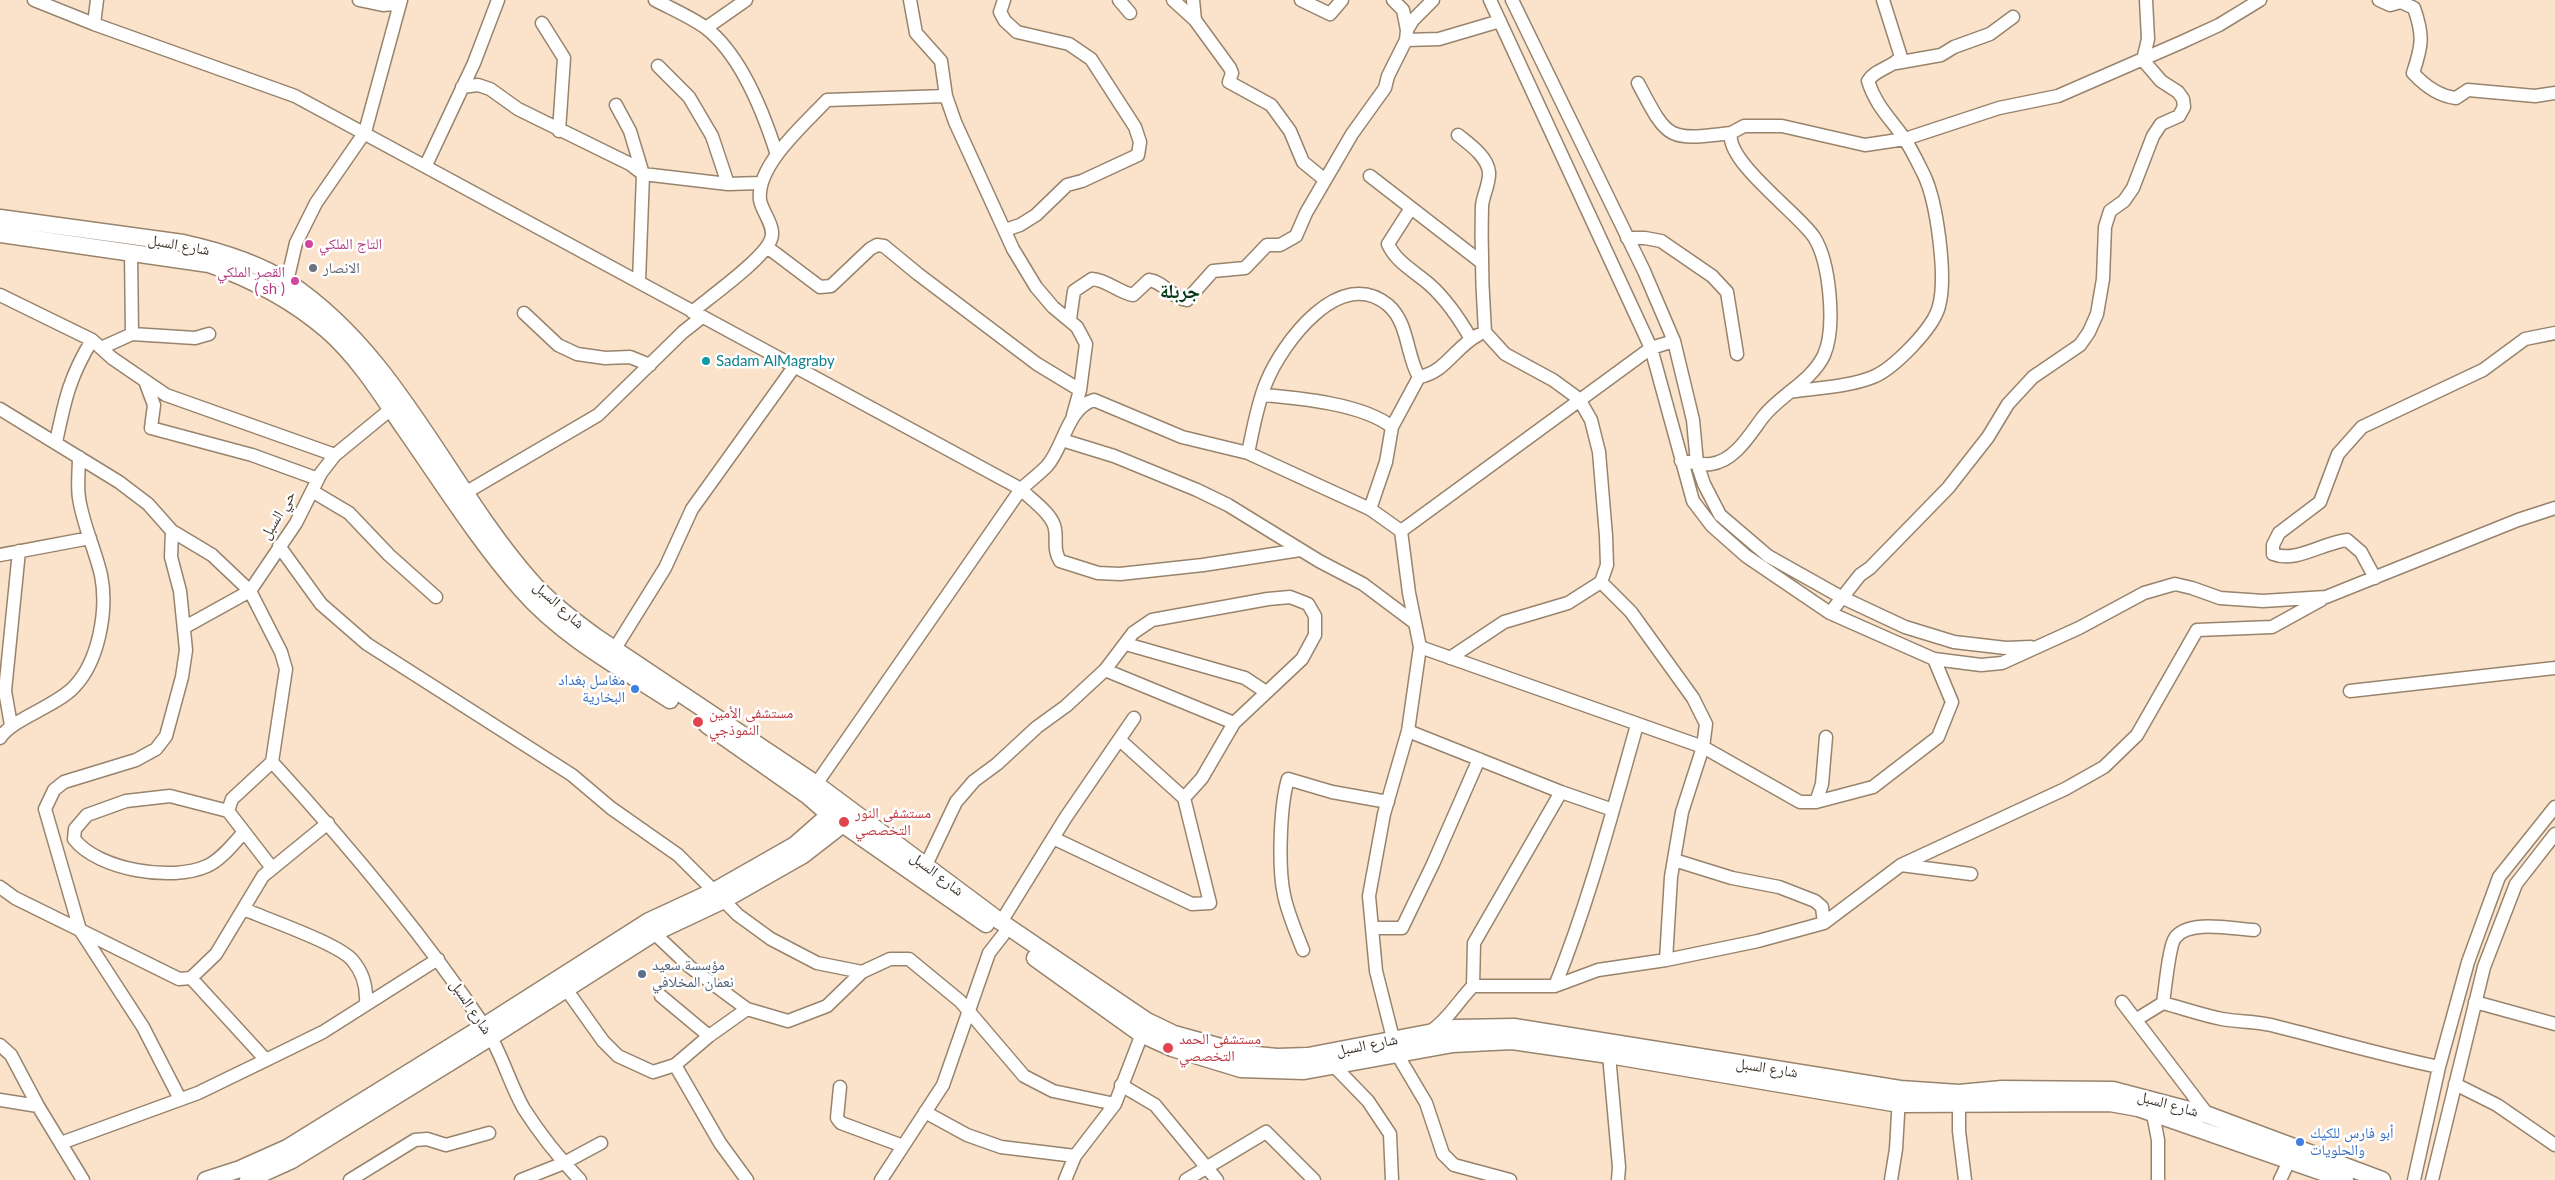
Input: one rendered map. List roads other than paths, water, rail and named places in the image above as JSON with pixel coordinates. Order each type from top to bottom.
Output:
[{"type":"main road","name":"شارع السبل","points":[[0,218],[211,249],[239,259],[285,289],[331,315],[370,356],[465,492],[531,581],[564,612],[614,650],[812,790],[842,814],[1172,1048],[1241,1068],[1304,1071],[1334,1066],[1427,1034],[1477,1026],[1514,1027],[1899,1097]]},
{"type":"main road","name":"شارع السبل","points":[[0,234],[209,264],[285,289],[361,366],[493,555],[523,591],[589,648],[812,790]]},
{"type":"main road","name":"شارع السبل","points":[[842,814],[926,865],[1002,928]]},
{"type":"main road","points":[[206,1180],[240,1169],[287,1148],[566,989],[654,933],[720,895],[803,854],[842,814]]},
{"type":"main road","points":[[248,1180],[292,1160],[488,1032],[649,921],[720,895]]},
{"type":"main road","name":"شارع السبل","points":[[1144,1028],[1246,1054],[1277,1057],[1308,1056],[1395,1046],[1512,1041],[1899,1097],[2110,1103],[2153,1114],[2345,1180]]},
{"type":"main road","name":"شارع السبل","points":[[1959,1099],[2002,1089],[2113,1090],[2208,1115],[2382,1180]]},
{"type":"street","points":[[34,0],[94,24],[295,96],[426,165],[1021,489],[1050,517],[1055,529],[1056,554],[1060,561],[1098,573],[1120,574],[1203,566],[1300,550]]},
{"type":"street","points":[[94,24],[97,0]]},
{"type":"street","points":[[285,289],[296,243],[304,227],[316,204],[365,132],[401,2],[383,5],[359,0]]},
{"type":"street","points":[[426,165],[462,87],[498,0]]},
{"type":"street","points":[[655,0],[706,28],[722,44],[757,99],[777,155]]},
{"type":"street","points":[[706,28],[746,0]]},
{"type":"street","points":[[812,790],[1021,489],[1048,465],[1072,420],[1080,390],[1086,344],[1077,327],[1070,319],[1053,307],[1036,287],[1013,249],[955,122],[946,96],[941,61],[916,32],[910,0]]},
{"type":"street","points":[[1004,0],[1000,12],[1005,21],[1017,32],[1069,44],[1091,59],[1135,127],[1140,142],[1138,155],[1082,182],[1067,186],[1036,215],[1020,225],[1004,230]]},
{"type":"street","points":[[1119,0],[1130,13]]},
{"type":"street","points":[[1173,0],[1195,20],[1230,68],[1232,73],[1229,82],[1271,105],[1290,131],[1303,162],[1325,180]]},
{"type":"street","points":[[1193,0],[1195,20]]},
{"type":"street","points":[[1301,0],[1330,14],[1342,0]]},
{"type":"street","points":[[1393,0],[1403,10],[1407,35]]},
{"type":"street","points":[[1070,319],[1074,291],[1092,279],[1100,280],[1120,292],[1133,295],[1149,280],[1155,281],[1181,299],[1187,300],[1212,271],[1245,268],[1267,245],[1280,245],[1296,236],[1306,213],[1352,134],[1385,88],[1388,76],[1413,20],[1433,0]]},
{"type":"street","points":[[1490,0],[1651,348],[1693,501],[1712,526],[1746,556],[1830,613],[1934,659],[1981,665],[2002,663],[2079,628],[2144,593],[2175,584],[2220,598],[2262,601],[2326,597]]},
{"type":"street","points":[[1512,0],[1644,271],[1674,341],[1692,420],[1697,463],[1704,484],[1720,515],[1768,556],[1841,597],[1905,627],[1954,642],[2006,648],[2034,647]]},
{"type":"street","points":[[1882,0],[1901,56],[1896,63]]},
{"type":"street","points":[[2143,60],[2148,39],[2146,0]]},
{"type":"street","points":[[1638,83],[1654,114],[1670,133],[1679,137],[1731,133],[1744,126],[1782,126],[1865,145],[1905,139],[1999,108],[2058,96],[2219,25],[2260,0]]},
{"type":"street","points":[[2379,0],[2390,4],[2402,2],[2414,8],[2420,26],[2422,44],[2413,73],[2426,86],[2446,97],[2456,98],[2468,90],[2535,96],[2555,93]]},
{"type":"street","points":[[1790,392],[1872,377],[1895,364],[1918,340],[1939,308],[1942,267],[1938,227],[1926,177],[1905,139],[1874,100],[1868,81],[1872,75],[1896,63],[1941,55],[1954,47],[1990,34],[2013,17]]},
{"type":"street","points":[[1407,35],[1439,39],[1500,21]]},
{"type":"street","points":[[542,23],[564,58],[559,131]]},
{"type":"street","points":[[1830,613],[1860,575],[1870,568],[1948,488],[1988,437],[2008,404],[2033,377],[2080,345],[2089,332],[2097,314],[2103,279],[2105,227],[2110,211],[2124,201],[2133,188],[2153,136],[2161,124],[2179,116],[2184,107],[2183,99],[2178,92],[2161,81],[2143,60]]},
{"type":"street","points":[[658,66],[689,97],[712,136],[728,184]]},
{"type":"street","points":[[462,87],[478,85],[490,89],[518,110],[630,164],[643,174],[728,184],[760,183]]},
{"type":"street","points":[[465,492],[598,415],[683,332],[697,314],[767,247],[773,231],[760,200],[760,183],[777,155],[827,100],[946,96]]},
{"type":"street","points":[[616,105],[630,131],[643,174],[639,282]]},
{"type":"street","points":[[1681,461],[1712,464],[1733,455],[1769,410],[1811,373],[1824,355],[1830,320],[1830,284],[1814,237],[1782,206],[1736,154],[1730,140],[1731,133]]},
{"type":"street","points":[[1450,658],[1504,622],[1568,604],[1601,582],[1607,565],[1599,452],[1591,420],[1579,399],[1553,380],[1505,354],[1485,332],[1484,280],[1481,262],[1482,202],[1489,172],[1480,153],[1458,135]]},
{"type":"street","points":[[1370,176],[1481,262]]},
{"type":"street","points":[[1411,208],[1388,244],[1393,255],[1430,285],[1454,310],[1471,339]]},
{"type":"street","points":[[1627,238],[1645,238],[1661,241],[1712,276],[1727,292],[1737,354]]},
{"type":"street","points":[[767,247],[820,287],[831,286],[870,249],[877,245],[884,246],[1037,364],[1080,390]]},
{"type":"street","points":[[131,252],[132,334]]},
{"type":"street","points":[[1248,453],[1266,383],[1285,348],[1328,304],[1346,294],[1358,293],[1374,297],[1387,305],[1399,317],[1411,360],[1419,378]]},
{"type":"street","points":[[0,295],[97,344],[112,358],[175,398],[335,455]]},
{"type":"street","points":[[524,313],[558,345],[577,354],[605,358],[630,357],[650,365]]},
{"type":"street","points":[[1370,509],[1386,462],[1392,428],[1419,378],[1444,367],[1471,339],[1485,332]]},
{"type":"street","points":[[2375,578],[2361,552],[2346,540],[2330,542],[2296,556],[2283,558],[2273,554],[2273,545],[2279,533],[2320,502],[2338,454],[2362,426],[2483,370],[2525,339],[2555,333]]},
{"type":"street","points":[[56,442],[69,384],[76,366],[97,344],[132,334],[195,338],[210,334]]},
{"type":"street","points":[[1402,531],[1579,399],[1651,348],[1674,341]]},
{"type":"street","points":[[614,650],[665,568],[692,509],[794,367]]},
{"type":"street","points":[[145,380],[154,405],[151,428],[252,455],[318,479]]},
{"type":"street","points":[[1262,395],[1346,408],[1382,419],[1392,428]]},
{"type":"street","points":[[1072,420],[1086,403],[1094,400],[1182,437],[1248,453],[1370,509],[1402,531],[1420,648],[1408,731],[1388,802],[1369,896],[1376,971],[1395,1046],[1426,1103],[1443,1154],[1454,1165],[1510,1180]]},
{"type":"street","points":[[0,409],[119,482],[148,504],[172,530],[212,554],[250,591],[280,652],[286,669],[272,762],[232,799],[228,811]]},
{"type":"street","name":"حي السبل","points":[[185,627],[250,591],[279,546],[296,524],[318,479],[335,455],[392,409]]},
{"type":"street","points":[[1062,440],[1114,456],[1197,490],[1228,505],[1300,550],[1363,584],[1415,623]]},
{"type":"street","points":[[0,738],[11,726],[52,705],[75,686],[89,664],[98,637],[103,605],[101,576],[79,498],[79,456]]},
{"type":"street","points":[[312,491],[349,513],[389,555],[436,597]]},
{"type":"street","points":[[1427,1034],[1446,1021],[1462,996],[1473,986],[1555,986],[1598,970],[1666,960],[1758,941],[1824,923],[1901,865],[2065,790],[2104,767],[2137,735],[2197,630],[2272,627],[2326,597],[2518,520],[2555,508]]},
{"type":"street","points":[[172,530],[171,557],[180,591],[185,627],[182,677],[166,736],[156,750],[136,760],[64,782],[54,790],[45,808],[80,930],[93,947],[142,1027],[180,1099]]},
{"type":"street","points":[[0,555],[90,538]]},
{"type":"street","points":[[279,546],[321,604],[367,644],[572,775],[611,808],[678,855],[738,915],[770,939],[817,963],[862,972]]},
{"type":"street","points":[[11,726],[5,691],[19,551]]},
{"type":"street","points":[[1601,582],[1631,612],[1693,698],[1706,724],[1703,747],[1682,812],[1674,860],[1666,960]]},
{"type":"street","points":[[926,865],[956,802],[974,781],[997,764],[1037,727],[1066,706],[1105,670],[1133,633],[1152,620],[1290,597],[1308,604],[1316,616],[1315,635],[1302,659],[1234,723],[1202,778],[1184,798]]},
{"type":"street","points":[[1126,644],[1245,678],[1266,692]]},
{"type":"street","points":[[1420,648],[1638,726],[1703,747],[1800,802],[1816,802],[1873,787],[1938,737],[1952,702],[1934,659]]},
{"type":"street","points":[[2350,691],[2555,668]]},
{"type":"street","points":[[1105,670],[1234,723]]},
{"type":"street","points":[[881,1180],[943,1085],[989,953],[1002,928],[1053,838],[1121,740],[1134,718]]},
{"type":"street","points":[[1555,986],[1567,956],[1638,726]]},
{"type":"street","points":[[1408,731],[1561,792],[1613,810]]},
{"type":"street","points":[[1816,802],[1822,784],[1826,737]]},
{"type":"street","points":[[1053,838],[1192,904],[1210,903],[1184,798],[1121,740]]},
{"type":"street","points":[[1372,928],[1402,928],[1433,864],[1479,759]]},
{"type":"street","name":"شارع السبل","points":[[272,762],[328,823],[438,959],[488,1032],[524,1108],[564,1163],[580,1180]]},
{"type":"street","points":[[1303,950],[1284,894],[1281,836],[1284,792],[1288,779],[1332,792],[1388,802]]},
{"type":"street","points":[[1473,986],[1474,943],[1561,792]]},
{"type":"street","points":[[244,832],[209,866],[175,874],[148,873],[109,862],[80,847],[74,839],[75,829],[87,815],[126,801],[170,796],[228,811],[272,868]]},
{"type":"street","points":[[2414,1180],[2439,1066],[2468,962],[2498,877],[2555,807]]},
{"type":"street","points":[[0,887],[15,898],[179,979],[191,978],[216,954],[263,876],[328,823]]},
{"type":"street","points":[[2432,1180],[2484,967],[2516,884],[2555,834]]},
{"type":"street","points":[[1674,860],[1732,878],[1779,887],[1816,901],[1822,906],[1824,923]]},
{"type":"street","points":[[1901,865],[1971,874]]},
{"type":"street","points":[[244,909],[283,924],[352,959],[368,991],[366,1004]]},
{"type":"street","points":[[2163,1003],[2174,939],[2182,930],[2201,926],[2254,930]]},
{"type":"street","points":[[654,933],[690,967],[747,1009],[788,1021],[827,1006],[862,972],[890,959],[909,959],[960,1001],[1024,1076],[1053,1091],[1115,1104]]},
{"type":"street","points":[[61,1142],[198,1093],[266,1060],[323,1032],[438,959]]},
{"type":"street","points":[[191,978],[266,1060]]},
{"type":"street","points":[[566,989],[603,1041],[618,1056],[653,1072],[675,1065],[709,1036],[747,1009]]},
{"type":"street","points":[[661,996],[709,1036]]},
{"type":"street","points":[[2122,1002],[2208,1115]]},
{"type":"street","points":[[2475,1002],[2555,1024]]},
{"type":"street","points":[[2136,1019],[2163,1003],[2221,1019],[2269,1025],[2334,1043],[2360,1047],[2387,1056],[2439,1066]]},
{"type":"street","points":[[1065,1180],[1075,1156],[1115,1104],[1144,1028]]},
{"type":"street","points":[[0,1045],[11,1055],[38,1106],[83,1180]]},
{"type":"street","points":[[1609,1055],[1619,1167],[1618,1180]]},
{"type":"street","points":[[675,1065],[720,1143],[747,1180]]},
{"type":"street","points":[[1334,1066],[1368,1100],[1390,1134],[1391,1177]]},
{"type":"street","points":[[2455,1084],[2496,1105],[2555,1145]]},
{"type":"street","points":[[1121,1085],[1155,1105],[1218,1180]]},
{"type":"street","points":[[840,1087],[837,1118],[841,1123],[903,1146]]},
{"type":"street","points":[[1891,1180],[1899,1097]]},
{"type":"street","points":[[1959,1099],[1959,1131],[1965,1180]]},
{"type":"street","points":[[0,1100],[38,1106]]},
{"type":"street","points":[[925,1112],[967,1135],[1001,1147],[1075,1156]]},
{"type":"street","points":[[2153,1114],[2158,1140],[2158,1180]]},
{"type":"street","points":[[1186,1180],[1206,1166],[1266,1132],[1314,1180]]},
{"type":"street","points":[[350,1180],[415,1140],[427,1139],[446,1145],[489,1133]]},
{"type":"street","points":[[521,1180],[564,1163],[601,1143]]},
{"type":"street","points":[[2280,1180],[2289,1161]]},
{"type":"place","name":"التاج الملكي","points":[[309,244]]},
{"type":"place","name":"الانصار","points":[[313,268]]},
{"type":"place","name":"القصر الملكي ( sh )","points":[[295,281]]},
{"type":"place","name":"Sadam AlMagraby","points":[[706,361]]},
{"type":"place","name":"مغاسل بغداد البخارية","points":[[635,689]]},
{"type":"place","name":"مستشفى الأمين النموذجي","points":[[698,722]]},
{"type":"place","name":"مستشفى النور التخصصي","points":[[844,822]]},
{"type":"place","name":"مؤسسة سعيد نعمان المخلافي","points":[[642,974]]},
{"type":"place","name":"مستشفى الحمد التخصصي","points":[[1168,1048]]},
{"type":"place","name":"أبو فارس للكيك والحلويات","points":[[2300,1142]]},
{"type":"district","name":"جربلة","points":[[1180,292]]}]
